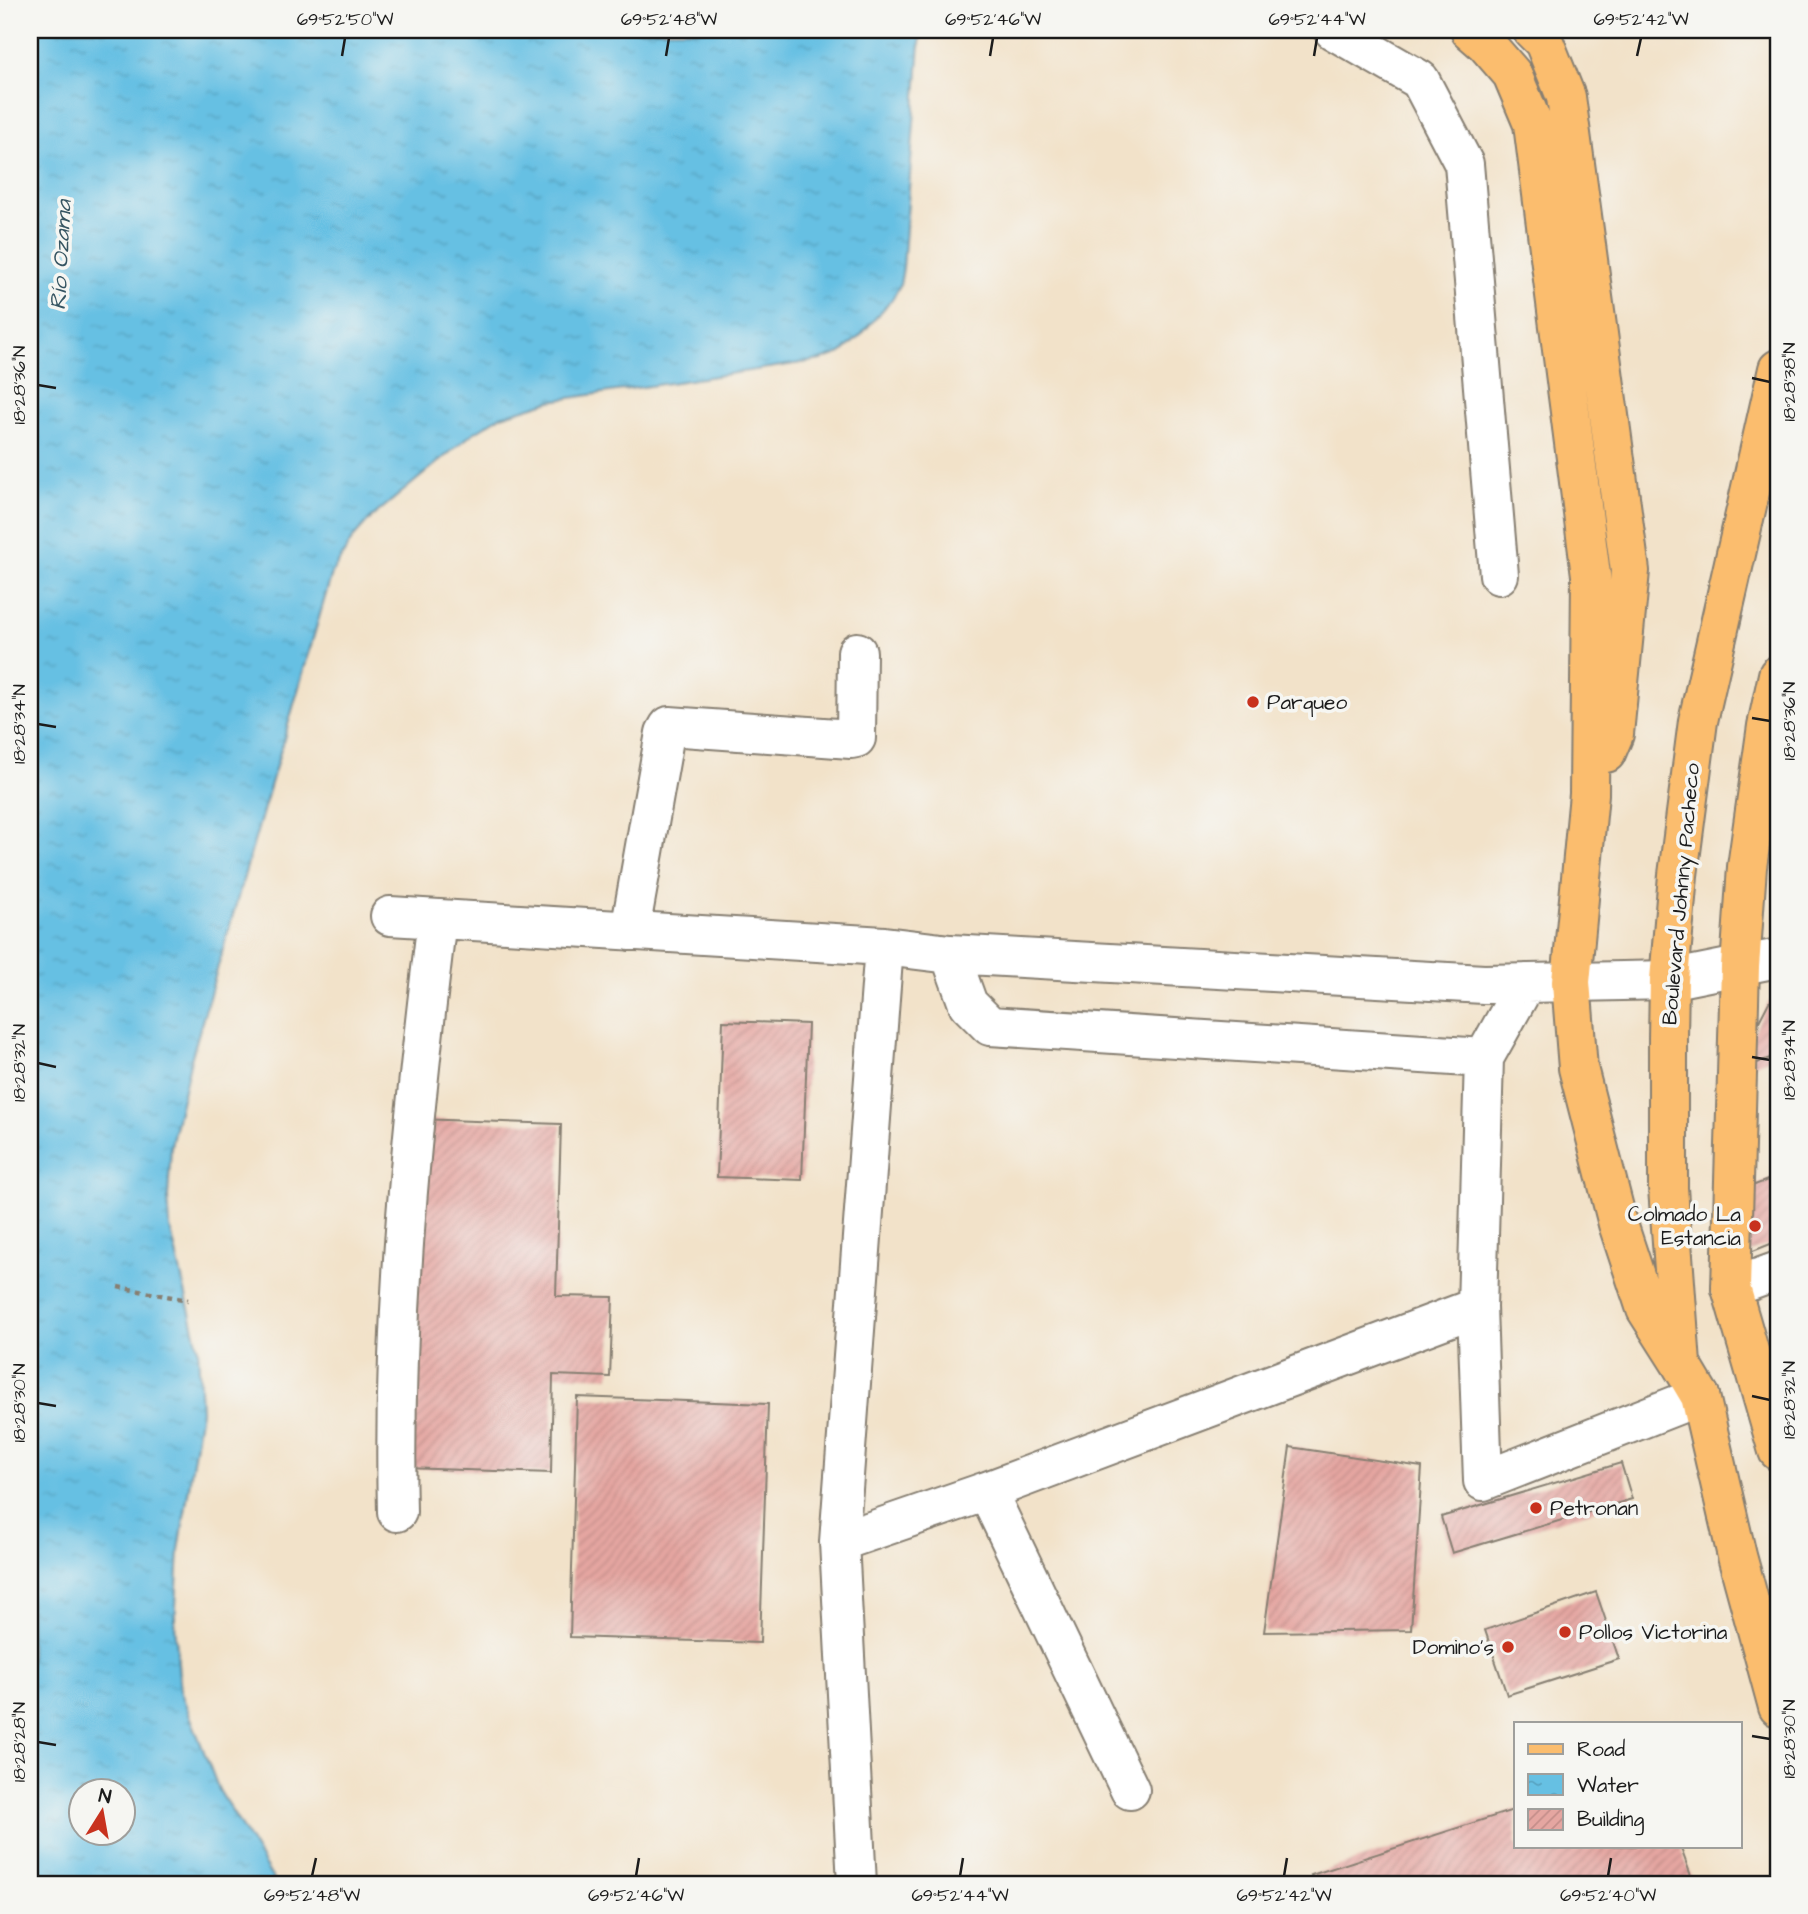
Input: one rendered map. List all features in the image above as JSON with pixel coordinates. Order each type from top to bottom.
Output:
[{"type":"main road","points":[[1469,30],[1486,44],[1512,74],[1533,124],[1591,575],[1589,794],[1571,982],[1578,1069],[1618,1224],[1646,1309],[1690,1380]]},
{"type":"main road","points":[[1532,30],[1544,42],[1566,97],[1630,571],[1614,734],[1589,794]]},
{"type":"main road","name":"Boulevard Johnny Pacheco","points":[[1778,369],[1698,721],[1678,875],[1669,980],[1668,1188],[1690,1380],[1778,1707]]},
{"type":"main road","points":[[1778,676],[1747,867],[1740,967],[1731,1287],[1778,1451]]},
{"type":"street","points":[[1333,30],[1420,80],[1464,163],[1499,575]]},
{"type":"street","points":[[630,931],[668,726],[856,738],[857,652]]},
{"type":"street","points":[[390,916],[884,946],[950,954],[1484,984],[1669,980],[1778,958]]},
{"type":"street","points":[[397,1512],[395,1422],[402,1253],[417,1080],[437,919]]},
{"type":"street","points":[[857,1884],[839,1542],[884,946]]},
{"type":"street","points":[[950,954],[968,1004],[990,1026],[1484,1058]]},
{"type":"street","points":[[1526,982],[1484,1058],[1477,1307],[1483,1480],[1690,1380]]},
{"type":"street","points":[[1731,1287],[1778,1271]]},
{"type":"street","points":[[839,1542],[987,1491],[1477,1307]]},
{"type":"street","points":[[987,1491],[1130,1790]]},
{"type":"path","points":[[118,1287],[187,1300]]},
{"type":"water","name":"Río Ozama","points":[[30,30],[921,30],[900,285],[893,298],[860,336],[841,353],[821,360],[550,401],[501,416],[472,434],[372,517],[353,538],[332,573],[190,1063],[171,1146],[168,1197],[170,1227],[198,1347],[201,1411],[179,1550],[175,1624],[180,1690],[219,1790],[276,1884],[30,1884]]},
{"type":"building","points":[[1778,999],[1778,1055],[1752,1065],[1753,1033],[1769,1002]]},
{"type":"building","points":[[723,1021],[808,1024],[802,1180],[717,1177]]},
{"type":"building","points":[[417,1119],[561,1124],[556,1296],[613,1297],[610,1377],[553,1375],[551,1473],[405,1468]]},
{"type":"building","points":[[1778,1176],[1778,1241],[1748,1253],[1747,1188]]},
{"type":"building","points":[[577,1397],[768,1404],[760,1643],[570,1637]]},
{"type":"building","points":[[1290,1447],[1422,1467],[1411,1630],[1264,1632]]},
{"type":"building","name":"Petronan","points":[[1621,1463],[1632,1499],[1452,1553],[1441,1517]]},
{"type":"building","points":[[1596,1592],[1619,1659],[1507,1695],[1485,1630]]},
{"type":"building","points":[[1514,1810],[1514,1848],[1681,1848],[1694,1884],[1315,1884],[1311,1875]]},
{"type":"place","name":"Parqueo","points":[[1253,702]]},
{"type":"place","name":"Colmado La Estancia","points":[[1755,1226]]},
{"type":"place","name":"Petronan","points":[[1536,1508]]},
{"type":"place","name":"Pollos Victorina","points":[[1565,1632]]},
{"type":"place","name":"Domino's","points":[[1508,1647]]}]
